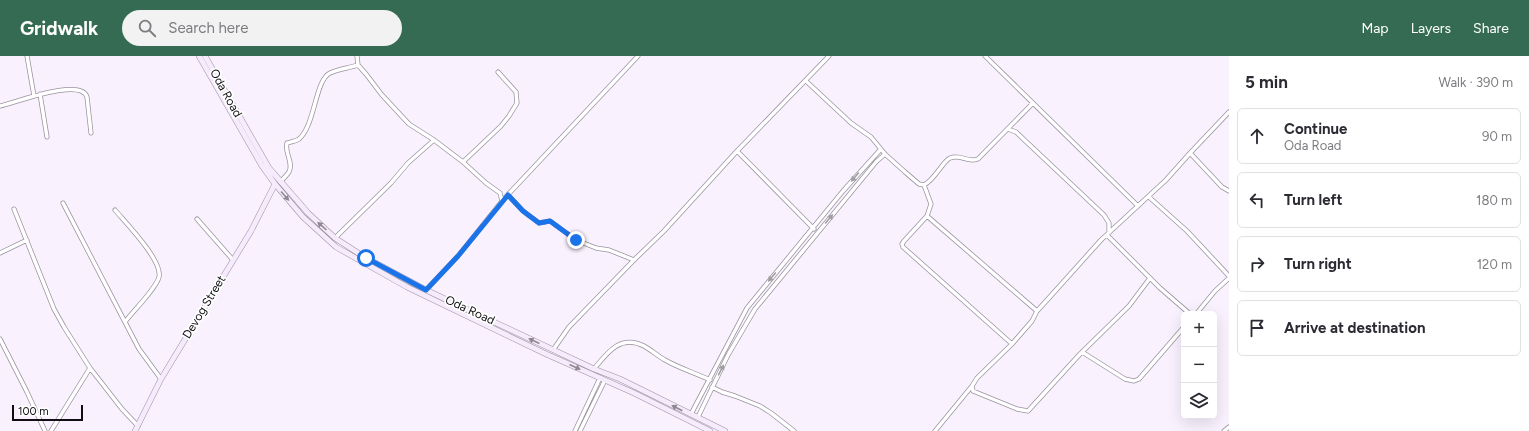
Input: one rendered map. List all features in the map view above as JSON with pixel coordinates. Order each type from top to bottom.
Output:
[{"type":"street","points":[[27,56],[34,96]]},
{"type":"street","name":"Oda Road","points":[[199,56],[250,146],[303,217],[336,247],[407,287],[546,354],[634,393],[710,431]]},
{"type":"street","name":"Oda Road","points":[[205,56],[278,183],[335,238],[366,258],[426,290],[725,431]]},
{"type":"street","points":[[357,56],[358,66],[409,124],[434,140],[463,162],[486,183],[500,193],[502,201]]},
{"type":"street","points":[[426,290],[458,256],[502,201],[638,56]]},
{"type":"street","points":[[553,350],[569,327],[664,231],[737,151],[829,56]]},
{"type":"street","points":[[985,56],[1138,206]]},
{"type":"street","points":[[278,183],[289,172],[290,166],[286,147],[287,143],[298,139],[306,129],[321,86],[326,77],[329,73],[358,66]]},
{"type":"street","points":[[463,162],[501,126],[517,103],[516,92],[498,72]]},
{"type":"street","points":[[806,81],[851,123],[871,137],[885,154],[919,184],[924,185]]},
{"type":"street","points":[[0,106],[40,94],[80,89],[86,93],[91,133]]},
{"type":"street","points":[[40,94],[47,137]]},
{"type":"street","points":[[924,185],[935,176],[948,159],[958,156],[970,161],[978,159],[1033,103]]},
{"type":"street","points":[[935,431],[977,378],[1012,344],[1093,248],[1166,180],[1229,112]]},
{"type":"street","points":[[1008,129],[1016,132],[1104,215],[1109,223],[1108,234],[1150,278],[1187,311]]},
{"type":"street","points":[[335,238],[391,183],[408,163],[434,140]]},
{"type":"street","points":[[691,414],[737,324],[752,302],[843,191],[881,148]]},
{"type":"street","points":[[737,151],[818,232]]},
{"type":"street","points":[[1190,153],[1222,187],[1229,192]]},
{"type":"street","points":[[698,418],[728,355],[757,306],[876,162],[885,154]]},
{"type":"street","name":"Devog Street","points":[[137,428],[161,379],[278,183]]},
{"type":"street","points":[[924,185],[931,204],[927,216],[904,241],[902,244],[903,247],[1012,344]]},
{"type":"street","points":[[508,195],[523,211],[539,223],[550,221],[576,240],[634,260]]},
{"type":"street","points":[[1149,197],[1187,231],[1229,277],[1198,311]]},
{"type":"street","points":[[63,203],[140,349],[161,379]]},
{"type":"street","points":[[14,209],[54,309],[64,327],[90,368],[137,428]]},
{"type":"street","points":[[115,210],[148,248],[158,267],[159,276],[151,289],[125,322]]},
{"type":"street","points":[[927,216],[1038,312]]},
{"type":"street","points":[[196,219],[233,260]]},
{"type":"street","points":[[0,252],[27,240]]},
{"type":"street","points":[[972,386],[975,392],[1017,409],[1028,411],[1082,352],[1129,306],[1150,278]]},
{"type":"street","points":[[752,302],[757,306]]},
{"type":"street","points":[[1082,352],[1125,379],[1134,381],[1139,379],[1181,330]]},
{"type":"street","points":[[0,339],[45,431]]},
{"type":"street","points":[[594,369],[607,353],[618,344],[630,342],[643,346],[666,360],[709,380],[722,392],[760,406],[794,431]]},
{"type":"street","points":[[51,431],[90,368]]},
{"type":"street","points":[[575,431],[600,378]]},
{"type":"street","points":[[580,431],[605,380]]},
{"type":"street","points":[[634,393],[636,388]]},
{"type":"street","points":[[1224,431],[1229,427]]},
{"type":"route","points":[[366,258],[426,290],[458,256],[508,195],[523,211],[539,223],[550,221],[576,240]]}]
